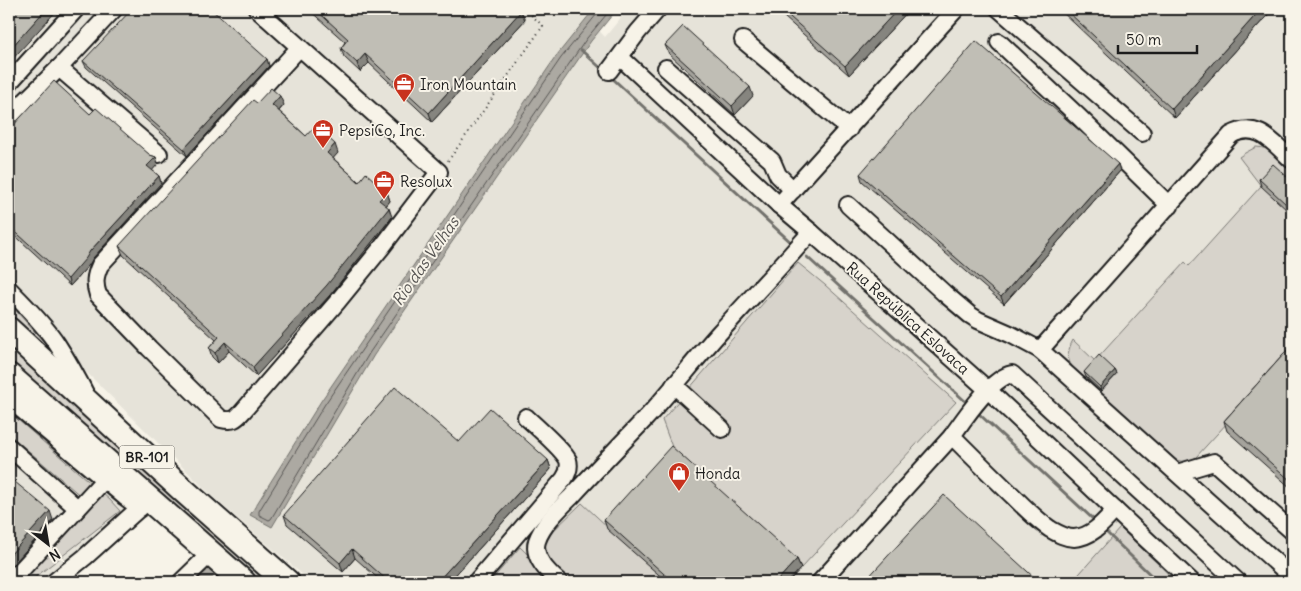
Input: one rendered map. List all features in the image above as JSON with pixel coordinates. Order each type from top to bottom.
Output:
[{"type":"highway","name":"BR-101","points":[[9,330],[183,490],[288,582]]},
{"type":"highway","name":"BR-101","points":[[9,376],[145,503],[210,554],[242,582]]},
{"type":"street","points":[[9,83],[76,9]]},
{"type":"street","points":[[9,117],[59,68],[114,9]]},
{"type":"street","points":[[257,9],[300,47],[439,172],[351,286],[237,418],[230,421],[221,418],[98,295],[94,284],[95,275],[100,265],[300,47]]},
{"type":"street","points":[[609,71],[658,9]]},
{"type":"street","points":[[779,205],[956,9]]},
{"type":"street","points":[[999,9],[1142,133]]},
{"type":"street","points":[[743,40],[849,129]]},
{"type":"street","points":[[999,42],[1170,206]]},
{"type":"street","name":"Rua República Eslovaca","points":[[620,57],[779,205],[988,390],[1192,582]]},
{"type":"street","points":[[59,68],[159,154]]},
{"type":"street","points":[[666,68],[772,161],[778,175],[793,190]]},
{"type":"street","points":[[1040,350],[1170,206],[1231,135],[1240,131],[1251,130],[1261,133],[1292,160]]},
{"type":"street","points":[[848,205],[970,315],[1040,350],[1292,577]]},
{"type":"street","points":[[559,582],[547,571],[540,560],[536,544],[540,533],[558,511],[647,417],[811,232]]},
{"type":"street","points":[[9,289],[33,314],[56,343],[76,374],[92,406]]},
{"type":"street","points":[[820,582],[952,436],[988,390],[997,381],[1012,374],[1238,582]]},
{"type":"street","points":[[674,386],[722,429]]},
{"type":"street","points":[[9,399],[125,498],[145,503]]},
{"type":"street","points":[[476,582],[564,479],[569,470],[568,461],[563,454],[526,417]]},
{"type":"street","points":[[952,436],[988,473],[1057,533],[1066,537],[1080,537],[1092,532],[1114,510]]},
{"type":"street","points":[[9,447],[77,508]]},
{"type":"street","points":[[1177,473],[1214,462],[1292,531]]},
{"type":"street","points":[[10,582],[104,480]]},
{"type":"street","points":[[54,582],[86,557],[145,503]]},
{"type":"street","points":[[181,582],[210,554]]},
{"type":"path","points":[[439,172],[543,26],[525,9]]},
{"type":"shaded area","points":[[9,9],[579,9],[605,37],[628,9],[1292,9],[1292,582],[311,582],[214,498],[9,296]]},
{"type":"shaded area","points":[[1256,147],[1272,152],[1292,170],[1292,352],[1196,457],[1186,462],[1176,460],[1100,393],[1117,374],[1084,378],[1075,370],[1070,362],[1068,357],[1070,347],[1073,340],[1095,361],[1185,262],[1189,266],[1261,186],[1239,157]]},
{"type":"shaded area","points":[[798,263],[956,402],[801,568],[675,455],[662,420]]},
{"type":"shaded area","points":[[9,303],[61,361],[9,327]]},
{"type":"shaded area","points":[[9,342],[275,582],[254,582],[9,362]]},
{"type":"shaded area","points":[[9,406],[129,513],[106,534],[41,582],[9,582]]},
{"type":"shaded area","points":[[9,412],[110,500],[120,511],[29,582],[14,582],[90,504],[9,434]]},
{"type":"shaded area","points":[[582,503],[667,582],[490,582],[520,547],[545,571],[542,551],[550,534]]},
{"type":"shaded area","points":[[1120,528],[1177,582],[1072,582]]},
{"type":"water","points":[[594,9],[617,9],[591,41],[374,355],[272,527],[250,515],[321,401],[557,55]]},
{"type":"building","points":[[9,9],[46,9],[9,50]]},
{"type":"building","points":[[132,9],[211,9],[267,59],[184,149],[83,61]]},
{"type":"building","points":[[315,9],[519,9],[521,11],[429,113],[365,54],[357,63],[341,48],[348,39]]},
{"type":"building","points":[[781,9],[898,9],[845,66]]},
{"type":"building","points":[[1065,9],[1261,9],[1172,109]]},
{"type":"building","points":[[683,26],[750,87],[732,106],[665,45]]},
{"type":"building","points":[[976,41],[1118,164],[1001,297],[860,174]]},
{"type":"building","points":[[54,81],[90,114],[96,108],[150,155],[156,157],[147,166],[159,176],[90,251],[68,279],[9,226],[9,130]]},
{"type":"building","points":[[271,88],[280,96],[272,105],[306,136],[315,126],[335,144],[327,153],[359,182],[366,173],[387,192],[379,200],[389,208],[327,285],[253,367],[225,342],[215,353],[209,348],[219,337],[119,246],[253,100],[257,103]]},
{"type":"building","points":[[1273,164],[1292,181],[1292,196],[1286,204],[1259,179]]},
{"type":"building","points":[[1292,345],[1292,482],[1224,421]]},
{"type":"building","points":[[1099,355],[1115,370],[1100,387],[1084,372]]},
{"type":"building","points":[[395,387],[459,442],[490,408],[548,460],[437,582],[389,582],[352,549],[340,563],[284,515]]},
{"type":"building","name":"Honda","points":[[671,446],[797,559],[776,582],[673,582],[604,520]]},
{"type":"building","points":[[9,477],[50,511],[9,556]]},
{"type":"building","points":[[944,495],[1039,582],[864,582]]},
{"type":"waterway","points":[[581,50],[604,71]]},
{"type":"waterway","points":[[611,77],[794,245]]},
{"type":"waterway","points":[[807,257],[965,401]]},
{"type":"waterway","points":[[978,413],[1094,520]]},
{"type":"waterway","points":[[1106,532],[1158,582]]},
{"type":"waterway","name":"Rio das Velhas","points":[[197,582],[208,576]]},
{"type":"place","name":"Iron Mountain","points":[[404,103]]},
{"type":"place","name":"PepsiCo, Inc.","points":[[323,149]]},
{"type":"place","name":"Resolux","points":[[384,200]]},
{"type":"place","name":"Honda","points":[[679,492]]}]
